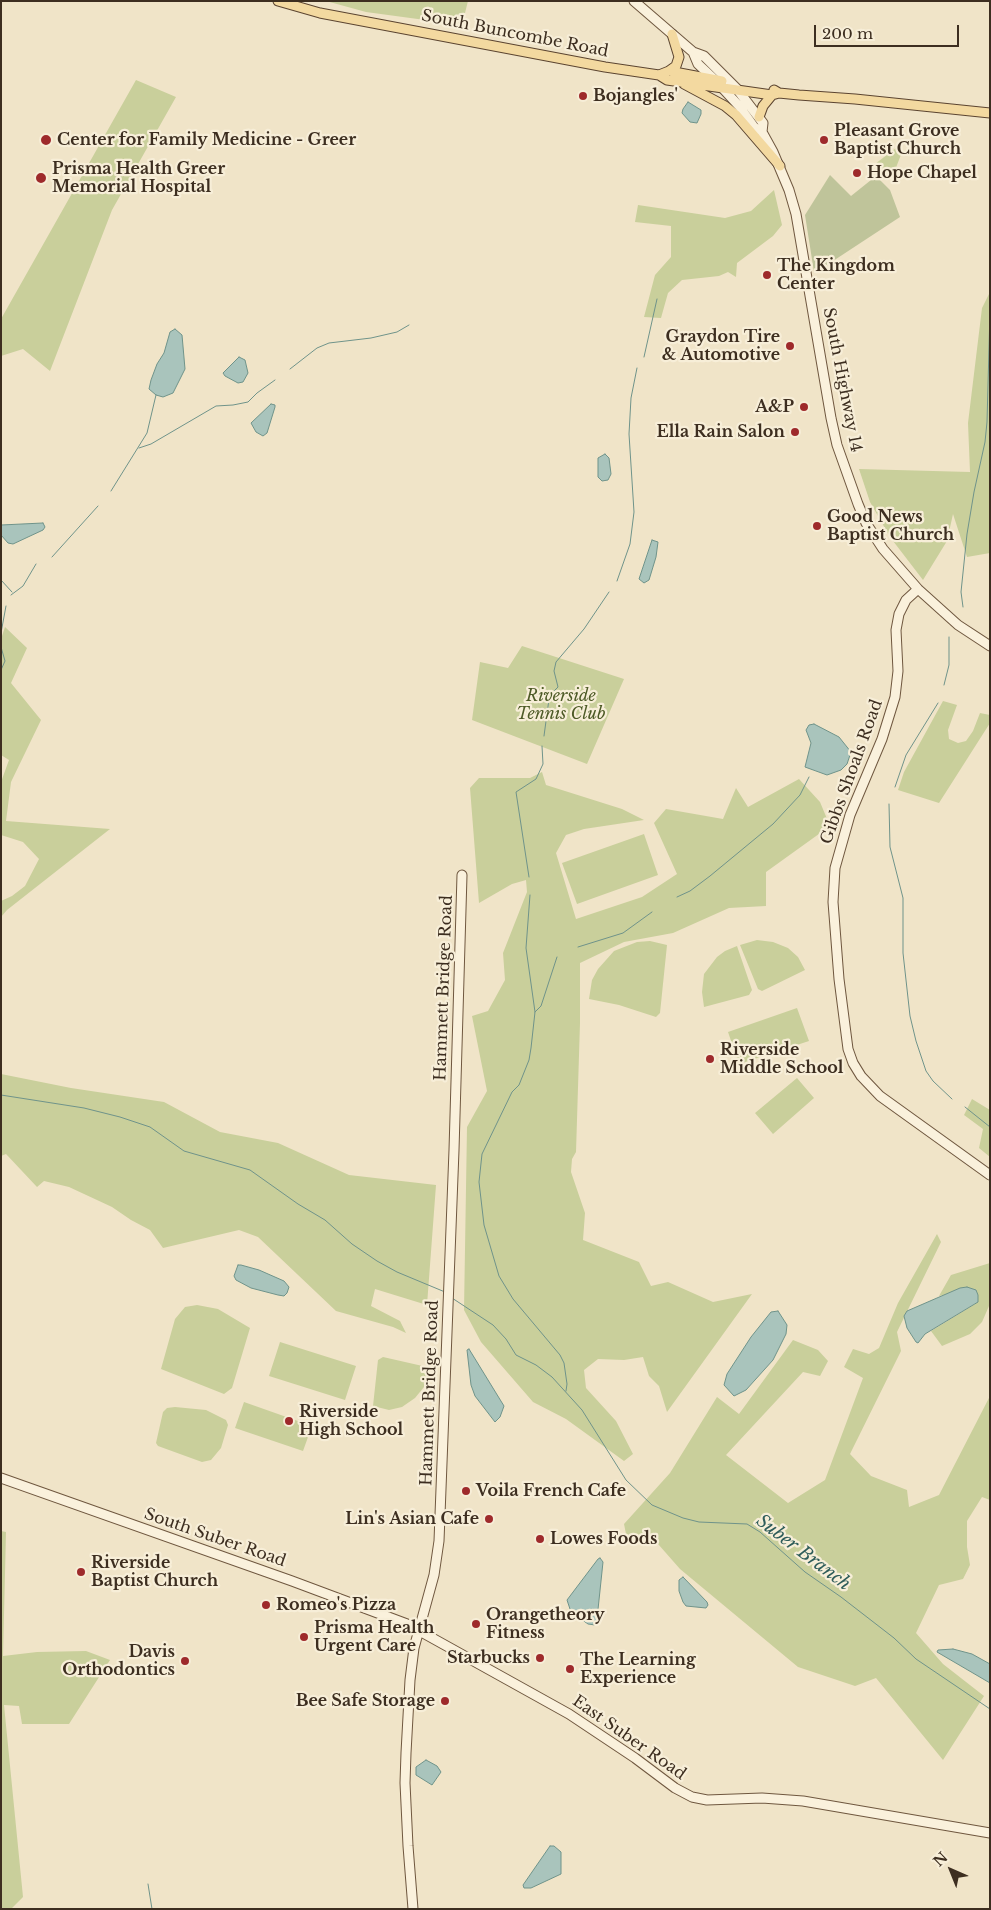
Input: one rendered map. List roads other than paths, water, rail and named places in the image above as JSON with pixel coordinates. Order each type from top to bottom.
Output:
[{"type":"main road","name":"South Buncombe Road","points":[[278,1],[320,13],[593,64],[659,74],[669,71],[776,94],[990,113]]},
{"type":"main road","points":[[669,71],[676,66],[679,57],[672,34]]},
{"type":"main road","name":"South Buncombe Road","points":[[659,74],[667,80],[727,85]]},
{"type":"main road","points":[[680,81],[725,106],[736,115],[780,166]]},
{"type":"main road","points":[[759,117],[762,106],[776,94]]},
{"type":"street","name":"South Highway 14","points":[[634,1],[693,52],[704,56],[727,85],[754,127],[762,132],[780,166],[796,214],[831,418],[844,467],[866,522],[883,549],[918,589],[955,623],[990,646]]},
{"type":"street","name":"South Highway 14","points":[[693,52],[698,64],[727,85],[759,117],[763,123],[762,132]]},
{"type":"street","name":"Gibbs Shoals Road","points":[[918,589],[906,600],[899,614],[896,630],[898,671],[895,697],[882,739],[850,815],[835,868],[833,902],[839,979],[848,1049],[862,1076],[880,1096],[990,1176]]},
{"type":"street","name":"Hammett Bridge Road","points":[[413,1909],[405,1783],[410,1680],[414,1648],[434,1575],[439,1541],[462,875]]},
{"type":"street","name":"South Suber Road","points":[[1,1478],[292,1581],[418,1629]]},
{"type":"street","name":"East Suber Road","points":[[418,1629],[569,1714],[635,1758],[675,1788],[692,1797],[707,1800],[762,1798],[803,1801],[990,1833]]},
{"type":"water","points":[[688,102],[701,110],[697,123],[690,122],[682,113]]},
{"type":"water","points":[[175,329],[182,335],[185,369],[173,393],[163,397],[156,395],[149,389],[157,364],[164,353],[170,332]]},
{"type":"water","points":[[239,357],[245,360],[248,373],[243,382],[238,383],[223,373]]},
{"type":"water","points":[[271,404],[275,405],[275,407],[267,433],[263,436],[256,432],[251,423]]},
{"type":"water","points":[[605,454],[609,458],[611,474],[608,480],[602,481],[598,477],[598,458]]},
{"type":"water","points":[[43,523],[45,527],[43,530],[13,544],[8,543],[1,535],[1,525]]},
{"type":"water","points":[[652,540],[658,542],[656,557],[649,580],[644,583],[639,579]]},
{"type":"water","points":[[814,724],[839,737],[851,752],[847,764],[841,770],[827,775],[805,767],[811,743],[806,730],[809,725]]},
{"type":"water","points":[[238,1265],[259,1270],[284,1281],[289,1287],[287,1293],[284,1296],[278,1295],[251,1288],[236,1280],[234,1276]]},
{"type":"water","points":[[967,1287],[976,1290],[978,1302],[925,1334],[918,1343],[916,1342],[907,1328],[904,1316],[907,1311],[960,1288]]},
{"type":"water","points":[[778,1311],[787,1325],[786,1334],[773,1360],[746,1390],[734,1396],[724,1385],[727,1374],[751,1337],[771,1312]]},
{"type":"water","points":[[469,1349],[504,1406],[500,1417],[495,1422],[475,1396],[471,1385],[467,1350]]},
{"type":"water","points":[[600,1558],[603,1562],[595,1625],[588,1624],[571,1612],[567,1600]]},
{"type":"water","points":[[683,1577],[707,1602],[706,1608],[686,1606],[683,1602],[679,1591],[679,1580]]},
{"type":"water","points":[[953,1649],[972,1654],[990,1664],[990,1683],[937,1652],[938,1650]]},
{"type":"water","points":[[426,1760],[437,1766],[441,1772],[432,1785],[416,1775],[416,1767]]},
{"type":"water","points":[[550,1846],[554,1846],[561,1852],[561,1874],[531,1888],[524,1888],[523,1885]]},
{"type":"waterway","points":[[644,357],[657,299]]},
{"type":"waterway","points":[[963,607],[961,592],[967,534],[985,442],[987,422],[990,311]]},
{"type":"waterway","points":[[290,369],[317,348],[329,343],[371,338],[397,332],[409,325]]},
{"type":"waterway","points":[[617,581],[630,544],[634,512],[629,434],[631,398],[637,368]]},
{"type":"waterway","points":[[139,448],[151,444],[216,406],[248,402],[275,380]]},
{"type":"waterway","points":[[111,491],[147,433],[156,395]]},
{"type":"waterway","points":[[52,557],[98,506]]},
{"type":"waterway","points":[[11,595],[23,586],[36,564]]},
{"type":"waterway","points":[[1,580],[12,592]]},
{"type":"waterway","points":[[544,736],[549,699],[558,687],[554,671],[556,662],[584,629],[609,592]]},
{"type":"waterway","points":[[1,633],[6,606]]},
{"type":"waterway","points":[[944,685],[949,665],[949,637]]},
{"type":"waterway","points":[[1,647],[5,661],[1,670]]},
{"type":"waterway","points":[[895,787],[906,755],[938,703]]},
{"type":"waterway","points":[[529,877],[516,792],[536,779],[543,764],[542,746]]},
{"type":"waterway","points":[[677,897],[690,891],[710,876],[773,824],[800,795],[809,777]]},
{"type":"waterway","points":[[889,804],[890,847],[903,898],[903,953],[910,1016],[926,1071],[933,1081],[952,1099]]},
{"type":"waterway","points":[[530,895],[526,948],[535,1012],[529,1060],[519,1085],[512,1092],[482,1154],[479,1182],[484,1225],[499,1276],[513,1299],[560,1355],[564,1363],[566,1391]]},
{"type":"waterway","points":[[578,947],[623,933],[652,912]]},
{"type":"waterway","points":[[535,1012],[541,1006],[557,957]]},
{"type":"waterway","points":[[1,1095],[84,1108],[120,1117],[150,1127],[184,1151],[250,1170],[298,1204],[325,1220],[352,1244],[377,1261],[397,1272],[445,1292]]},
{"type":"waterway","points":[[965,1107],[990,1127]]},
{"type":"waterway","name":"Suber Branch","points":[[452,1298],[493,1325],[506,1339],[516,1355],[536,1365],[552,1377],[582,1410],[626,1480],[652,1505],[683,1518],[699,1522],[747,1524],[760,1532],[805,1572],[894,1638],[916,1659],[990,1709]]},
{"type":"waterway","points":[[148,1884],[152,1909]]},
{"type":"place","name":"Bojangles'","points":[[583,96]]},
{"type":"place","name":"Center for Family Medicine - Greer","points":[[46,140]]},
{"type":"place","name":"Pleasant Grove Baptist Church","points":[[824,140]]},
{"type":"place","name":"Hope Chapel","points":[[857,173]]},
{"type":"place","name":"Prisma Health Greer Memorial Hospital","points":[[41,178]]},
{"type":"place","name":"The Kingdom Center","points":[[767,275]]},
{"type":"place","name":"Graydon Tire & Automotive","points":[[790,346]]},
{"type":"place","name":"A&P","points":[[804,407]]},
{"type":"place","name":"Ella Rain Salon","points":[[795,432]]},
{"type":"place","name":"Good News Baptist Church","points":[[817,526]]},
{"type":"place","name":"Riverside Middle School","points":[[710,1059]]},
{"type":"place","name":"Riverside High School","points":[[289,1421]]},
{"type":"place","name":"Voila French Cafe","points":[[466,1491]]},
{"type":"place","name":"Lin's Asian Cafe","points":[[489,1519]]},
{"type":"place","name":"Lowes Foods","points":[[540,1539]]},
{"type":"place","name":"Riverside Baptist Church","points":[[81,1572]]},
{"type":"place","name":"Romeo's Pizza","points":[[266,1605]]},
{"type":"place","name":"Orangetheory Fitness","points":[[476,1624]]},
{"type":"place","name":"Prisma Health Urgent Care","points":[[304,1637]]},
{"type":"place","name":"Starbucks","points":[[540,1658]]},
{"type":"place","name":"Davis Orthodontics","points":[[185,1661]]},
{"type":"place","name":"The Learning Experience","points":[[570,1669]]},
{"type":"place","name":"Bee Safe Storage","points":[[445,1701]]},
{"type":"park label","name":"Riverside Tennis Club","points":[[561,705]]}]
